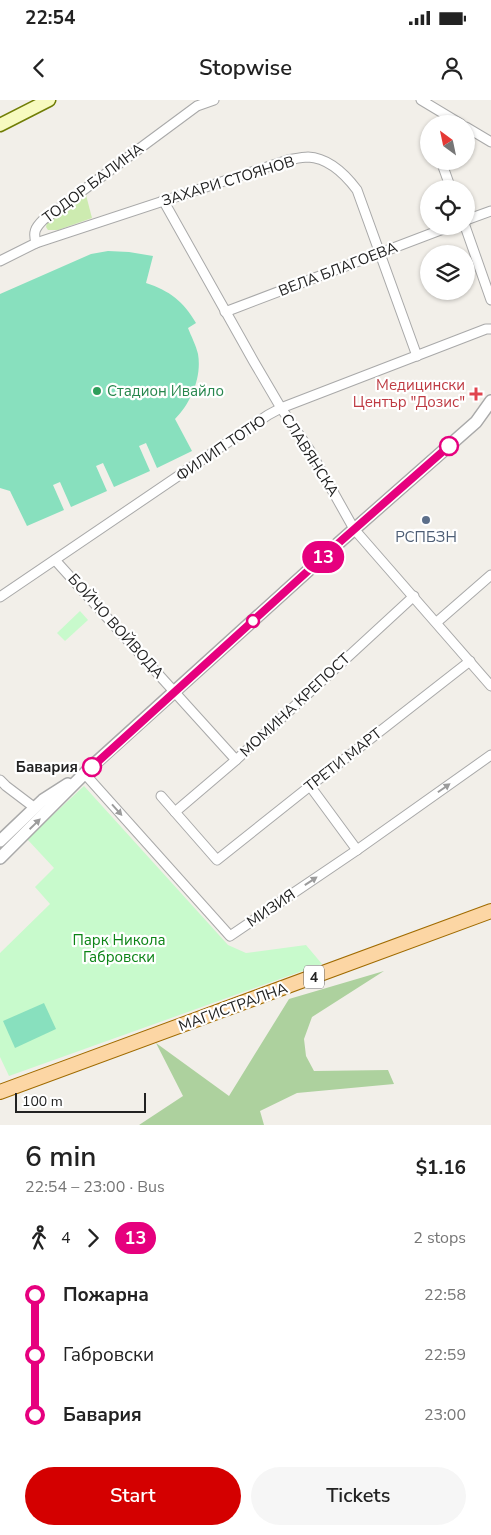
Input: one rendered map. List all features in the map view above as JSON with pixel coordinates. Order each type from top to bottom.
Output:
[{"type":"main road","points":[[0,125],[49,100]]},
{"type":"main road","name":"МАГИСТРАЛНА","points":[[0,1092],[491,911]]},
{"type":"main road","name":"МАГИСТРАЛНА","points":[[0,1103],[116,1050]]},
{"type":"street","name":"ТОДОР БАЛИНА","points":[[0,261],[36,243],[35,228],[42,220],[196,103],[214,100]]},
{"type":"street","points":[[421,100],[446,115]]},
{"type":"street","points":[[475,132],[491,142]]},
{"type":"street","name":"ЗАХАРИ СТОЯНОВ","points":[[36,243],[288,160],[308,157],[320,160],[332,164],[357,190],[417,356]]},
{"type":"street","name":"СЛАВЯНСКА","points":[[163,200],[225,312],[282,408],[309,449],[354,528],[491,686]]},
{"type":"street","points":[[475,217],[491,211]]},
{"type":"street","name":"ВЕЛА БЛАГОЕВА","points":[[225,312],[428,235]]},
{"type":"street","points":[[467,235],[491,300]]},
{"type":"street","name":"ФИЛИП ТОТЮ","points":[[0,597],[268,415],[486,329],[491,329]]},
{"type":"street","points":[[0,858],[84,773],[354,528],[476,422],[491,401]]},
{"type":"street","name":"БОЙЧО ВОЙВОДА","points":[[55,560],[236,760]]},
{"type":"street","points":[[437,622],[491,575]]},
{"type":"street","name":"МОМИНА КРЕПОСТ","points":[[175,812],[236,760],[414,596]]},
{"type":"street","name":"ТРЕТИ МАРТ","points":[[175,812],[218,860],[470,661]]},
{"type":"street","name":"МИЗИЯ","points":[[84,773],[230,936],[357,850],[491,755]]},
{"type":"street","points":[[0,841],[44,800],[84,773]]},
{"type":"street","points":[[0,780],[35,808]]},
{"type":"street","points":[[310,786],[357,850]]},
{"type":"street","points":[[161,796],[175,812]]},
{"type":"green space","points":[[86,195],[92,218],[58,230],[48,230],[46,227],[47,223]]},
{"type":"green space","name":"Стадион Ивайло","points":[[108,251],[153,256],[146,283],[169,293],[181,303],[196,323],[188,328],[198,354],[197,380],[186,405],[175,419],[192,451],[157,468],[146,443],[139,446],[150,471],[114,487],[103,463],[96,466],[107,491],[71,507],[60,482],[53,485],[64,510],[27,526],[10,491],[0,488],[0,294],[91,254]]},
{"type":"green space","points":[[80,611],[88,620],[65,641],[57,633]]},
{"type":"green space","name":"Парк Никола Габровски","points":[[84,786],[228,945],[246,953],[306,945],[322,964],[9,1076],[0,1057],[0,953],[50,904],[35,887],[54,868],[27,839]]},
{"type":"green space","points":[[384,971],[312,1017],[304,1039],[306,1056],[314,1071],[388,1070],[394,1084],[297,1093],[260,1111],[264,1125],[139,1125],[183,1096],[156,1043],[229,1096],[289,999]]},
{"type":"green space","points":[[44,1003],[56,1029],[15,1048],[3,1021]]},
{"type":"bus line","name":"13","points":[[92,767],[342,540],[449,446]]},
{"type":"place","name":"Стадион Ивайло","points":[[97,391]]},
{"type":"place","name":"Медицински Център \"Дозис\"","points":[[476,394]]},
{"type":"place","name":"РСПБЗН","points":[[426,520]]},
{"type":"place","name":"Бавария","points":[[92,767]]}]
